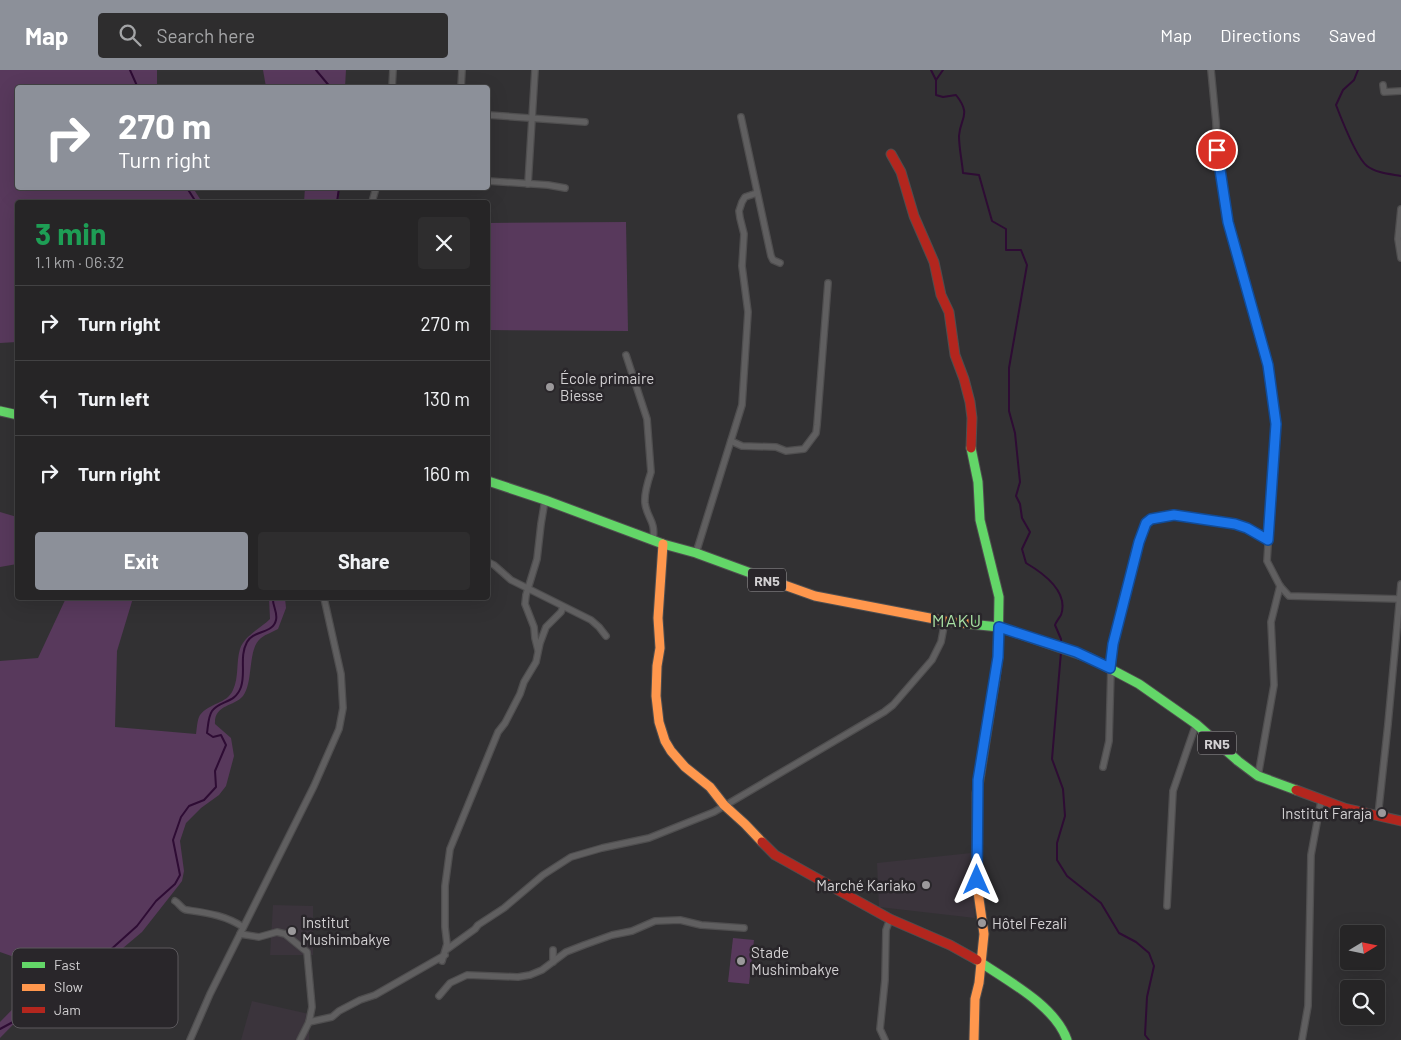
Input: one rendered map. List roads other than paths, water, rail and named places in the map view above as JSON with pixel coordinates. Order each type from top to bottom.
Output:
[{"type":"main road","points":[[891,154],[901,172],[914,216],[934,262],[941,295],[949,312],[955,355],[967,387],[972,418],[973,463],[978,482],[980,520],[999,597],[998,657],[977,793],[977,885],[984,934],[975,999],[974,1040]]},
{"type":"main road","points":[[0,411],[15,414]]},
{"type":"main road","name":"RN5","points":[[490,482],[815,596],[945,621],[999,627],[1066,649],[1090,658],[1139,684],[1196,724],[1250,772],[1322,801],[1401,821]]},
{"type":"main road","points":[[663,544],[658,618],[660,648],[656,696],[659,722],[665,741],[671,751],[685,767],[710,788],[724,805],[776,855],[890,919],[934,940],[950,945],[980,962],[1037,1001],[1064,1031],[1067,1040]]},
{"type":"street","points":[[392,85],[393,70]]},
{"type":"street","points":[[461,85],[462,70]]},
{"type":"street","points":[[528,184],[535,70]]},
{"type":"street","points":[[1211,70],[1217,150],[1228,222],[1268,365],[1276,424],[1267,562],[1280,586],[1289,596],[1400,599]]},
{"type":"street","points":[[1383,85],[1384,92],[1401,91]]},
{"type":"street","points":[[490,115],[585,122]]},
{"type":"street","points":[[741,117],[771,256],[773,260],[780,263]]},
{"type":"street","points":[[490,181],[565,188]]},
{"type":"street","points":[[696,554],[742,405],[748,312],[742,266],[744,234],[740,211],[742,202],[746,197],[757,193]]},
{"type":"street","points":[[1401,209],[1398,239],[1401,258]]},
{"type":"street","points":[[731,442],[742,446],[776,447],[782,451],[794,451],[804,449],[813,438],[817,425],[828,283]]},
{"type":"street","points":[[626,355],[648,420],[651,472],[645,502],[654,526],[653,540]]},
{"type":"street","points":[[538,650],[532,618],[525,604],[537,559],[540,524],[546,500]]},
{"type":"street","points":[[1103,767],[1109,741],[1110,668],[1113,644],[1139,542],[1146,523],[1151,519],[1174,515],[1235,524],[1247,528],[1268,540]]},
{"type":"street","points":[[490,563],[511,580],[591,620],[599,626],[606,636]]},
{"type":"street","points":[[1378,816],[1401,584]]},
{"type":"street","points":[[1258,776],[1274,685],[1271,622],[1280,586]]},
{"type":"street","points":[[190,1040],[210,994],[314,786],[340,729],[343,708],[341,674],[324,600]]},
{"type":"street","points":[[444,955],[447,944],[445,886],[450,849],[498,732],[505,723],[524,682],[536,662],[546,628],[561,612],[563,607]]},
{"type":"street","points":[[309,1022],[332,1017],[339,1011],[360,1000],[375,995],[444,955],[478,925],[504,908],[543,875],[571,857],[659,834],[714,812],[868,722],[888,709],[932,660],[941,642],[945,621]]},
{"type":"street","points":[[1167,906],[1173,791],[1196,724]]},
{"type":"street","points":[[1302,1040],[1308,1006],[1311,855],[1322,801]]},
{"type":"street","points":[[175,900],[179,902],[184,910],[208,912],[237,922],[243,927]]},
{"type":"street","points":[[885,1040],[880,1029],[885,980],[886,930],[890,919]]},
{"type":"street","points":[[439,996],[450,983],[467,975],[518,977],[542,970],[566,952],[592,941],[632,930],[655,921],[680,920],[700,925],[744,928]]},
{"type":"street","points":[[240,934],[259,936],[277,932],[285,934],[307,952],[312,1007],[309,1022],[300,1040]]},
{"type":"street","points":[[553,950],[553,962]]},
{"type":"waterway","points":[[130,70],[137,85]]},
{"type":"waterway","points":[[316,70],[328,85]]},
{"type":"waterway","points":[[931,70],[936,80],[936,95],[943,97],[956,95],[963,107],[964,116],[959,136],[963,173],[979,175],[992,221],[1006,229],[1006,250],[1021,250],[1027,265],[1009,368],[1009,411],[1015,433],[1020,482],[1016,496],[1020,504],[1022,518],[1030,532],[1022,549],[1026,563],[1053,584],[1061,599],[1061,615],[1055,625],[1061,639],[1061,645]]},
{"type":"waterway","points":[[936,80],[943,70]]},
{"type":"waterway","points":[[1358,70],[1354,80],[1343,90],[1336,105],[1354,147],[1363,162],[1379,172],[1401,176]]},
{"type":"waterway","points":[[188,190],[195,200]]},
{"type":"waterway","points":[[337,200],[339,190]]},
{"type":"waterway","points":[[113,948],[137,926],[156,901],[175,884],[180,875],[173,840],[181,817],[189,806],[204,800],[216,787],[215,771],[226,745],[221,735],[213,737],[207,733],[210,716],[215,708],[235,696],[241,687],[243,653],[247,642],[254,635],[271,628],[274,624],[276,614],[273,600]]},
{"type":"waterway","points":[[1061,652],[1052,759],[1063,789],[1065,816],[1057,843],[1057,860],[1067,876],[1101,903],[1119,933],[1136,942],[1149,953],[1154,966],[1147,997],[1145,1035],[1149,1040]]},
{"type":"waterway","points":[[0,1029],[12,1023]]},
{"type":"place","name":"École primaire Biesse","points":[[550,387]]},
{"type":"place","name":"Institut Faraja","points":[[1382,813]]},
{"type":"place","name":"Marché Kariako","points":[[926,885]]},
{"type":"place","name":"Hôtel Fezali","points":[[982,923]]},
{"type":"place","name":"Institut Mushimbakye","points":[[292,931]]},
{"type":"place","name":"Stade Mushimbakye","points":[[741,961]]},
{"type":"district","name":"MAKU","points":[[957,620]]}]
